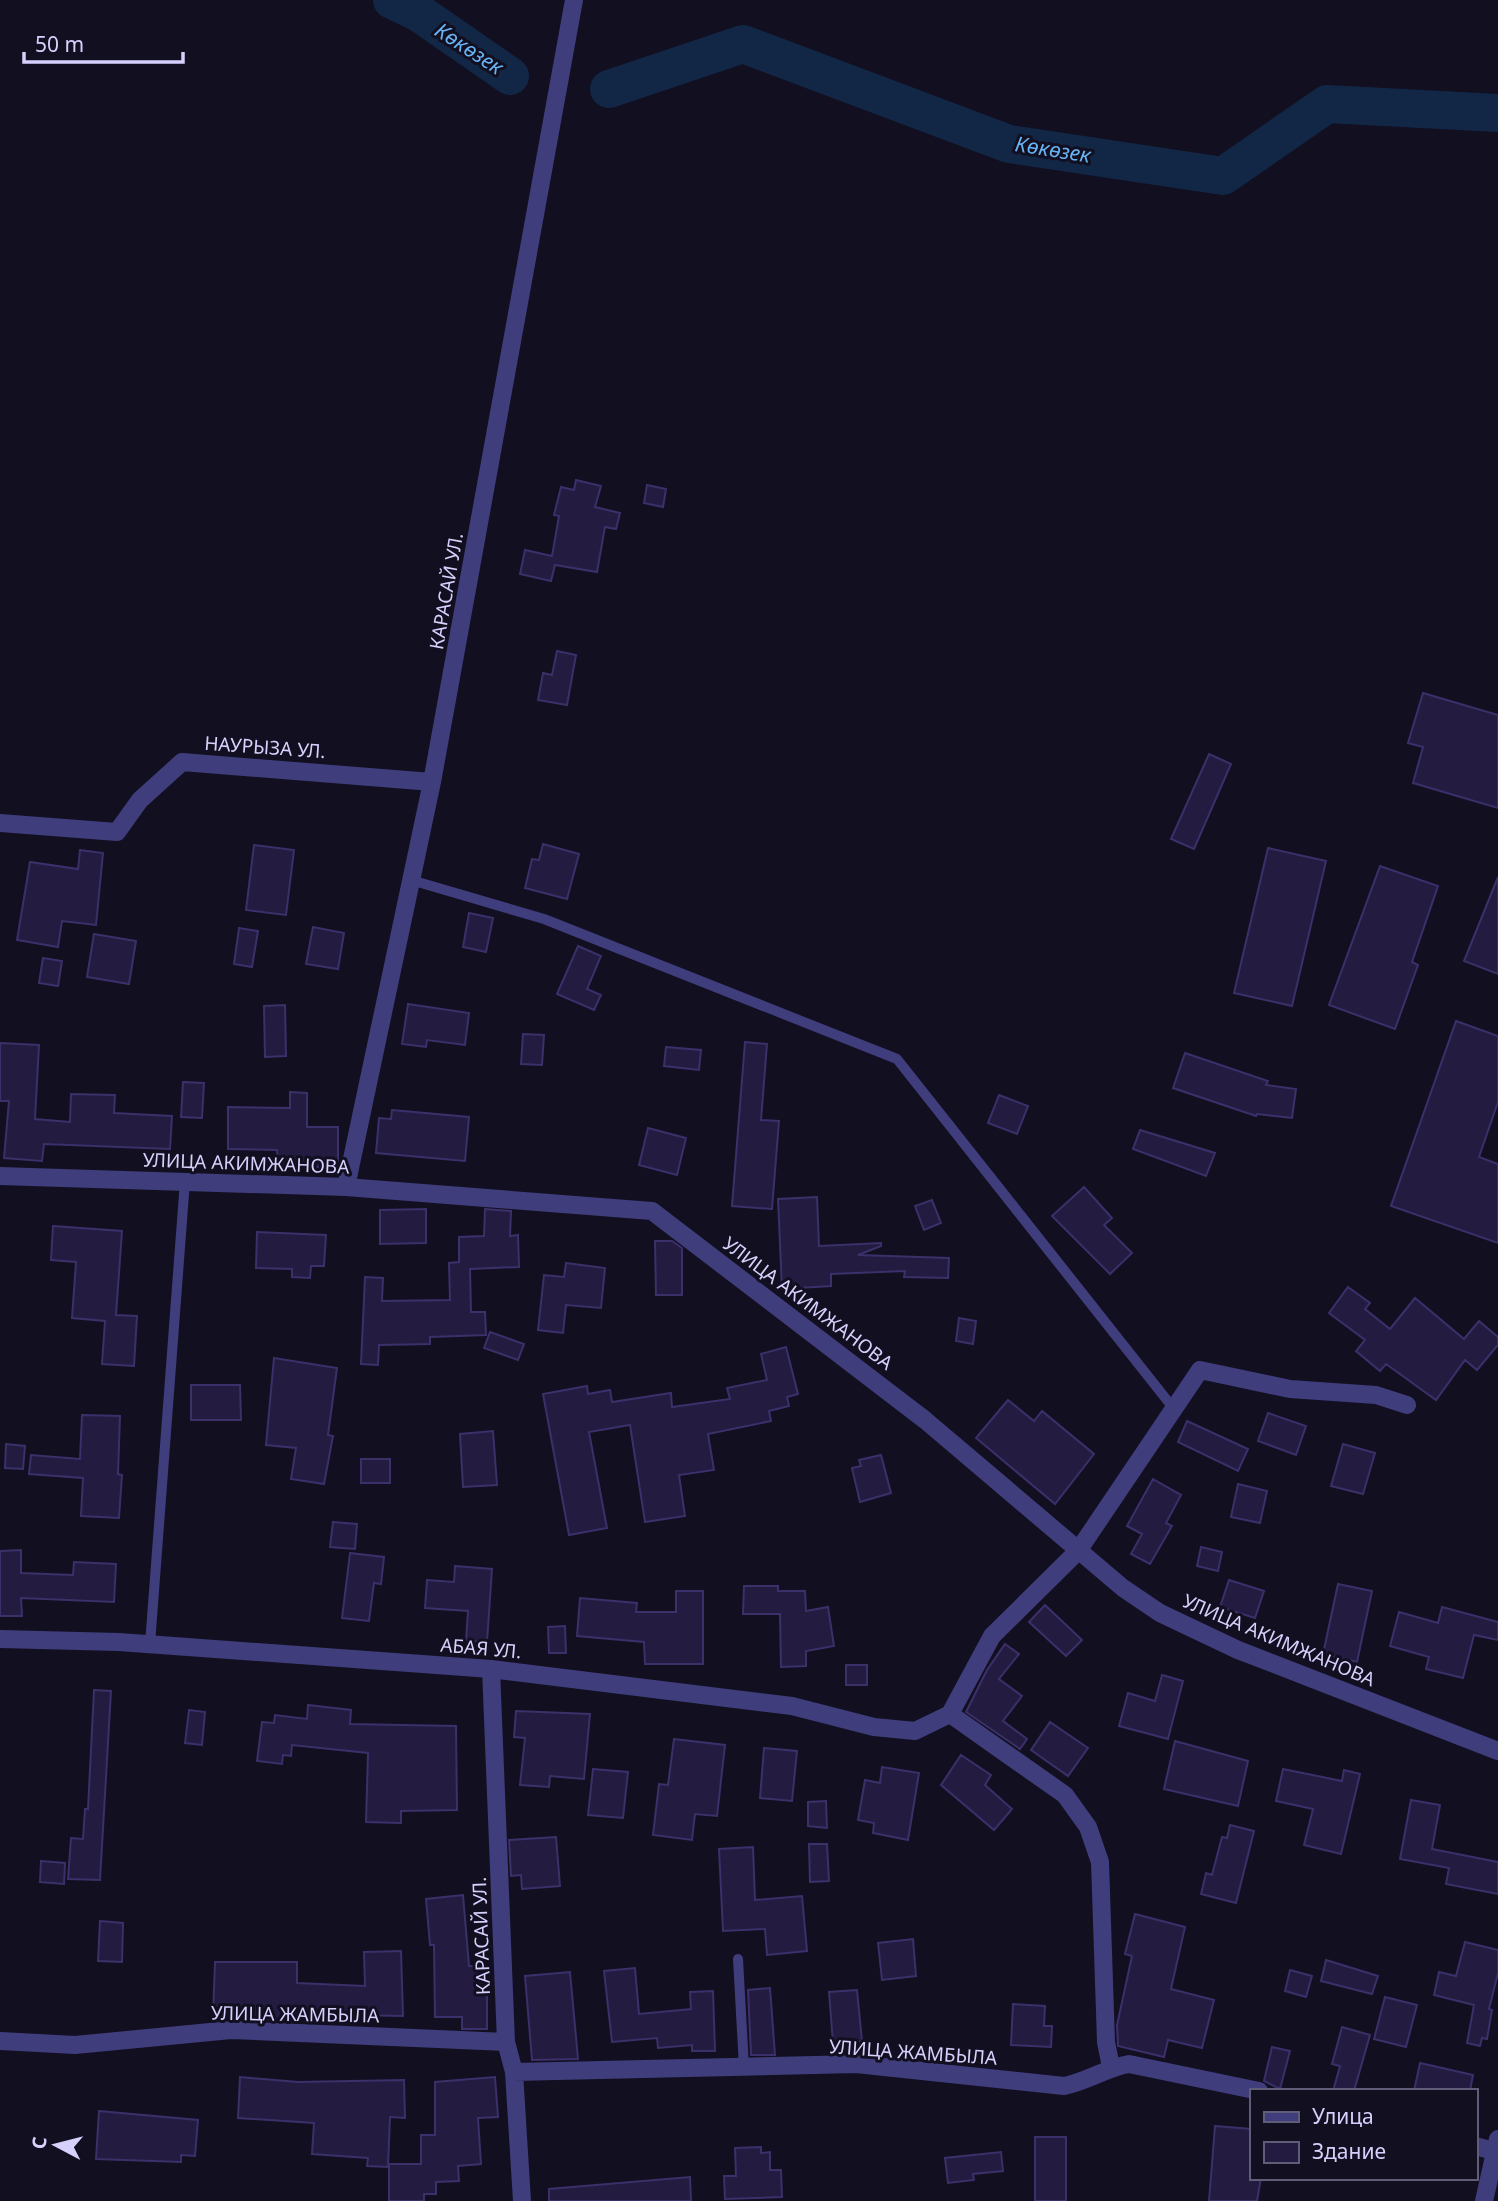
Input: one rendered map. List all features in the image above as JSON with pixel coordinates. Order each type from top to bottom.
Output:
[{"type":"street","name":"КАРАСАЙ УЛ.","points":[[345,1187],[432,782],[574,0]]},
{"type":"street","name":"НАУРЫЗА УЛ.","points":[[0,823],[117,832],[140,800],[182,762],[432,782]]},
{"type":"street","name":"УЛИЦА АКИМЖАНОВА","points":[[0,1176],[345,1187],[652,1210],[925,1420],[1124,1588],[1160,1613],[1215,1639],[1498,1751]]},
{"type":"street","points":[[1111,2067],[1106,2042],[1101,1862],[1088,1827],[1065,1795],[950,1714],[992,1636],[1078,1550],[1200,1370],[1290,1389],[1376,1395],[1407,1405]]},
{"type":"street","name":"АБАЯ УЛ.","points":[[0,1639],[150,1644],[491,1669],[792,1706],[874,1727],[915,1731],[950,1714]]},
{"type":"street","name":"КАРАСАЙ УЛ.","points":[[491,1669],[506,2042],[514,2072],[522,2201]]},
{"type":"street","name":"УЛИЦА ЖАМБЫЛА","points":[[0,2041],[75,2045],[231,2030],[506,2042]]},
{"type":"street","name":"УЛИЦА ЖАМБЫЛА","points":[[514,2072],[856,2064],[1064,2086],[1087,2081],[1111,2067],[1129,2064],[1250,2089]]},
{"type":"street","points":[[1477,2146],[1497,2148],[1484,2201]]},
{"type":"lane","points":[[411,880],[544,919],[897,1059],[1174,1409]]},
{"type":"lane","points":[[150,1644],[185,1181]]},
{"type":"lane","points":[[738,1959],[744,2067]]},
{"type":"building","points":[[576,480],[601,486],[595,507],[620,513],[616,529],[605,527],[597,572],[555,565],[551,581],[520,574],[525,550],[552,556],[559,516],[554,515],[561,487],[574,490]]},
{"type":"building","points":[[647,485],[666,489],[663,507],[644,503]]},
{"type":"building","points":[[557,651],[576,655],[567,705],[538,700],[543,673],[552,675]]},
{"type":"building","points":[[1423,693],[1498,715],[1498,808],[1413,783],[1423,747],[1408,743]]},
{"type":"building","points":[[1209,754],[1231,764],[1194,849],[1171,839]]},
{"type":"building","points":[[543,844],[579,854],[567,899],[525,888],[532,859],[539,860]]},
{"type":"building","points":[[254,845],[294,850],[286,915],[246,910]]},
{"type":"building","points":[[1268,848],[1326,861],[1292,1006],[1234,993]]},
{"type":"building","points":[[80,850],[103,853],[96,925],[62,921],[58,947],[17,940],[30,862],[78,869]]},
{"type":"building","points":[[1380,866],[1438,886],[1412,962],[1418,965],[1395,1029],[1329,1005]]},
{"type":"building","points":[[1498,877],[1498,974],[1464,961]]},
{"type":"building","points":[[469,913],[493,918],[486,952],[463,947]]},
{"type":"building","points":[[313,927],[344,933],[338,969],[306,964]]},
{"type":"building","points":[[239,928],[258,931],[252,967],[234,964]]},
{"type":"building","points":[[94,934],[136,941],[129,984],[87,977]]},
{"type":"building","points":[[578,946],[601,956],[587,989],[601,995],[594,1010],[557,994]]},
{"type":"building","points":[[43,958],[62,961],[58,986],[39,983]]},
{"type":"building","points":[[408,1004],[469,1013],[465,1045],[427,1040],[426,1047],[402,1044]]},
{"type":"building","points":[[285,1005],[286,1056],[265,1057],[264,1006]]},
{"type":"building","points":[[1456,1021],[1498,1036],[1498,1102],[1479,1157],[1498,1164],[1498,1243],[1391,1206]]},
{"type":"building","points":[[523,1034],[544,1035],[542,1065],[521,1064]]},
{"type":"building","points":[[745,1042],[767,1044],[761,1120],[779,1121],[772,1209],[732,1206]]},
{"type":"building","points":[[0,1043],[39,1045],[35,1119],[70,1122],[71,1094],[115,1095],[114,1113],[172,1116],[170,1149],[44,1144],[42,1161],[4,1158],[9,1101],[0,1101]]},
{"type":"building","points":[[666,1047],[701,1050],[699,1070],[664,1066]]},
{"type":"building","points":[[1185,1053],[1268,1081],[1266,1085],[1296,1089],[1292,1118],[1256,1116],[1173,1088]]},
{"type":"building","points":[[183,1082],[204,1083],[202,1118],[181,1117]]},
{"type":"building","points":[[290,1092],[307,1093],[307,1127],[338,1127],[338,1167],[278,1167],[277,1150],[228,1149],[228,1107],[290,1108]]},
{"type":"building","points":[[999,1095],[1028,1106],[1017,1134],[988,1123]]},
{"type":"building","points":[[392,1110],[469,1117],[465,1161],[376,1153],[379,1118],[391,1119]]},
{"type":"building","points":[[648,1128],[686,1138],[677,1175],[639,1165]]},
{"type":"building","points":[[1140,1130],[1215,1153],[1206,1176],[1133,1149]]},
{"type":"building","points":[[1084,1187],[1112,1218],[1104,1225],[1132,1253],[1110,1274],[1052,1216]]},
{"type":"building","points":[[817,1197],[819,1246],[881,1243],[881,1246],[858,1255],[949,1258],[948,1278],[904,1277],[905,1271],[831,1274],[831,1286],[782,1289],[778,1199]]},
{"type":"building","points":[[932,1200],[941,1223],[924,1230],[915,1206]]},
{"type":"building","points":[[426,1209],[426,1243],[380,1244],[380,1210]]},
{"type":"building","points":[[485,1209],[511,1211],[510,1236],[518,1235],[519,1267],[470,1269],[471,1312],[485,1312],[486,1335],[430,1337],[430,1344],[379,1345],[378,1365],[361,1364],[365,1277],[383,1278],[382,1301],[450,1300],[449,1263],[459,1262],[459,1237],[484,1236]]},
{"type":"building","points":[[53,1226],[122,1231],[116,1315],[137,1316],[134,1366],[102,1364],[105,1321],[72,1318],[76,1262],[51,1260]]},
{"type":"building","points":[[257,1232],[326,1235],[324,1266],[311,1266],[310,1278],[292,1277],[292,1269],[256,1268]]},
{"type":"building","points":[[655,1241],[672,1241],[682,1248],[682,1295],[656,1295]]},
{"type":"building","points":[[566,1263],[605,1268],[601,1308],[566,1305],[563,1333],[538,1330],[544,1275],[564,1277]]},
{"type":"building","points":[[1348,1287],[1370,1303],[1365,1309],[1390,1329],[1415,1298],[1464,1339],[1479,1321],[1498,1337],[1498,1345],[1477,1370],[1465,1360],[1436,1400],[1386,1364],[1380,1371],[1356,1351],[1365,1340],[1329,1313]]},
{"type":"building","points":[[959,1318],[976,1321],[973,1344],[956,1341]]},
{"type":"building","points":[[490,1332],[524,1344],[518,1360],[484,1348]]},
{"type":"building","points":[[786,1347],[798,1394],[787,1397],[789,1406],[769,1411],[771,1421],[708,1434],[714,1470],[679,1475],[685,1516],[645,1522],[630,1425],[589,1432],[607,1528],[569,1535],[543,1394],[587,1386],[588,1394],[610,1390],[612,1402],[671,1393],[672,1407],[730,1399],[727,1388],[767,1380],[761,1354]]},
{"type":"building","points":[[274,1358],[337,1368],[328,1435],[333,1436],[324,1484],[291,1479],[296,1448],[266,1445]]},
{"type":"building","points":[[191,1385],[240,1385],[241,1420],[191,1420]]},
{"type":"building","points":[[1008,1400],[1034,1421],[1042,1411],[1094,1454],[1055,1504],[976,1438]]},
{"type":"building","points":[[1268,1413],[1306,1426],[1296,1455],[1258,1441]]},
{"type":"building","points":[[82,1415],[120,1416],[118,1474],[122,1475],[119,1518],[81,1516],[83,1478],[29,1474],[31,1455],[80,1459]]},
{"type":"building","points":[[1187,1421],[1248,1449],[1238,1471],[1178,1442]]},
{"type":"building","points":[[493,1431],[497,1485],[463,1487],[460,1434]]},
{"type":"building","points":[[6,1444],[25,1446],[23,1469],[5,1468]]},
{"type":"building","points":[[1343,1444],[1375,1453],[1363,1494],[1331,1486]]},
{"type":"building","points":[[881,1455],[891,1493],[860,1502],[852,1468],[861,1466],[859,1460]]},
{"type":"building","points":[[361,1459],[390,1459],[390,1483],[361,1483]]},
{"type":"building","points":[[1153,1479],[1181,1495],[1166,1523],[1172,1526],[1150,1564],[1131,1554],[1142,1534],[1127,1526]]},
{"type":"building","points":[[1238,1484],[1267,1491],[1260,1523],[1231,1517]]},
{"type":"building","points":[[333,1522],[357,1524],[355,1549],[330,1547]]},
{"type":"building","points":[[1201,1547],[1222,1552],[1218,1571],[1197,1566]]},
{"type":"building","points":[[21,1550],[21,1573],[73,1575],[74,1562],[116,1564],[114,1602],[21,1598],[22,1616],[0,1616],[0,1551]]},
{"type":"building","points":[[350,1553],[384,1557],[381,1584],[374,1583],[369,1621],[342,1618]]},
{"type":"building","points":[[455,1566],[492,1569],[487,1642],[466,1641],[468,1611],[425,1608],[427,1580],[454,1582]]},
{"type":"building","points":[[1229,1580],[1264,1591],[1255,1618],[1220,1607]]},
{"type":"building","points":[[1338,1584],[1372,1591],[1357,1662],[1323,1654]]},
{"type":"building","points":[[744,1586],[778,1586],[778,1591],[805,1591],[806,1611],[828,1607],[834,1646],[806,1651],[806,1666],[781,1667],[780,1614],[743,1614]]},
{"type":"building","points":[[676,1591],[703,1591],[703,1664],[645,1664],[644,1642],[577,1636],[580,1598],[637,1603],[636,1612],[676,1612]]},
{"type":"building","points":[[1045,1605],[1082,1640],[1066,1656],[1029,1622]]},
{"type":"building","points":[[1442,1607],[1498,1622],[1498,1640],[1474,1635],[1463,1678],[1426,1669],[1429,1657],[1390,1646],[1399,1612],[1438,1623]]},
{"type":"building","points":[[565,1626],[566,1653],[549,1653],[548,1627]]},
{"type":"building","points":[[1005,1644],[1019,1654],[999,1679],[1022,1696],[1003,1721],[1027,1739],[1020,1749],[966,1712],[987,1670]]},
{"type":"building","points":[[846,1665],[867,1665],[867,1685],[846,1685]]},
{"type":"building","points":[[1162,1675],[1183,1681],[1168,1739],[1119,1726],[1128,1693],[1155,1701]]},
{"type":"building","points":[[94,1690],[111,1691],[100,1880],[68,1879],[71,1838],[83,1839],[85,1809],[88,1809]]},
{"type":"building","points":[[308,1705],[351,1710],[350,1724],[456,1726],[457,1810],[401,1811],[401,1823],[366,1822],[368,1753],[292,1745],[291,1756],[283,1755],[282,1764],[257,1761],[262,1722],[274,1723],[275,1715],[307,1719]]},
{"type":"building","points":[[189,1710],[205,1712],[202,1745],[185,1743]]},
{"type":"building","points":[[516,1711],[590,1714],[584,1779],[550,1776],[549,1787],[520,1785],[525,1738],[514,1737]]},
{"type":"building","points":[[1050,1722],[1088,1748],[1068,1776],[1031,1750]]},
{"type":"building","points":[[674,1739],[725,1745],[717,1816],[695,1814],[692,1840],[653,1835],[659,1784],[668,1785]]},
{"type":"building","points":[[1175,1741],[1248,1761],[1238,1806],[1164,1789]]},
{"type":"building","points":[[764,1748],[797,1751],[792,1801],[760,1798]]},
{"type":"building","points":[[961,1755],[991,1775],[985,1785],[1012,1809],[994,1830],[941,1785]]},
{"type":"building","points":[[882,1767],[919,1773],[908,1840],[873,1833],[874,1823],[858,1820],[865,1780],[880,1783]]},
{"type":"building","points":[[593,1769],[628,1772],[623,1818],[588,1815]]},
{"type":"building","points":[[1283,1769],[1342,1781],[1344,1770],[1360,1774],[1341,1854],[1304,1845],[1313,1809],[1276,1801]]},
{"type":"building","points":[[1411,1800],[1440,1805],[1432,1849],[1498,1862],[1498,1894],[1446,1884],[1449,1868],[1400,1859]]},
{"type":"building","points":[[826,1801],[827,1828],[808,1826],[808,1802]]},
{"type":"building","points":[[1230,1825],[1254,1831],[1236,1903],[1201,1894],[1206,1873],[1212,1875],[1222,1837],[1227,1838]]},
{"type":"building","points":[[556,1837],[560,1886],[522,1889],[521,1875],[511,1876],[509,1840]]},
{"type":"building","points":[[809,1844],[827,1844],[829,1881],[810,1882]]},
{"type":"building","points":[[753,1847],[755,1900],[802,1896],[807,1951],[767,1955],[765,1929],[723,1931],[719,1849]]},
{"type":"building","points":[[41,1861],[65,1863],[64,1884],[40,1882]]},
{"type":"building","points":[[463,1895],[469,1966],[487,1966],[487,2029],[462,2029],[462,2017],[435,2017],[434,1945],[430,1945],[426,1899]]},
{"type":"building","points":[[1135,1914],[1185,1927],[1171,1989],[1214,2000],[1202,2048],[1168,2040],[1164,2057],[1118,2046],[1117,2025],[1132,1956],[1125,1954]]},
{"type":"building","points":[[100,1921],[123,1923],[122,1962],[98,1961]]},
{"type":"building","points":[[913,1939],[916,1976],[882,1980],[878,1943]]},
{"type":"building","points":[[1465,1942],[1498,1950],[1498,1973],[1489,2009],[1492,2010],[1487,2039],[1482,2038],[1480,2046],[1467,2043],[1474,2005],[1434,1995],[1439,1972],[1456,1976]]},
{"type":"building","points":[[401,1951],[403,2016],[296,2014],[296,2021],[213,2016],[215,1962],[297,1962],[297,1983],[365,1986],[364,1952]]},
{"type":"building","points":[[1326,1960],[1378,1976],[1372,1994],[1321,1981]]},
{"type":"building","points":[[635,1968],[639,2014],[691,2009],[690,1992],[713,1991],[715,2051],[692,2051],[692,2045],[658,2048],[657,2038],[612,2042],[604,1971]]},
{"type":"building","points":[[1290,1970],[1312,1976],[1306,1997],[1285,1991]]},
{"type":"building","points":[[570,1972],[578,2059],[532,2060],[525,1976]]},
{"type":"building","points":[[770,1988],[775,2055],[751,2055],[748,1990]]},
{"type":"building","points":[[857,1990],[862,2041],[833,2043],[829,1992]]},
{"type":"building","points":[[1385,1997],[1417,2005],[1406,2047],[1374,2039]]},
{"type":"building","points":[[1013,2004],[1045,2006],[1044,2026],[1052,2026],[1051,2047],[1011,2045]]},
{"type":"building","points":[[1342,2027],[1370,2035],[1355,2089],[1334,2089],[1340,2066],[1332,2064]]},
{"type":"building","points":[[1272,2047],[1290,2051],[1280,2089],[1264,2081]]},
{"type":"building","points":[[1420,2063],[1473,2075],[1470,2089],[1414,2089]]},
{"type":"building","points":[[240,2077],[298,2082],[404,2080],[405,2118],[390,2117],[388,2167],[367,2166],[368,2158],[312,2154],[314,2123],[238,2118]]},
{"type":"building","points":[[495,2077],[498,2117],[478,2118],[481,2164],[458,2166],[459,2181],[436,2182],[436,2194],[424,2194],[424,2201],[389,2201],[389,2164],[421,2164],[421,2135],[435,2135],[435,2082]]},
{"type":"building","points":[[99,2111],[198,2120],[195,2156],[181,2155],[181,2162],[96,2159]]},
{"type":"building","points":[[1215,2126],[1250,2129],[1250,2180],[1261,2180],[1257,2201],[1209,2201]]},
{"type":"building","points":[[1035,2137],[1066,2137],[1066,2201],[1035,2201]]},
{"type":"building","points":[[761,2147],[761,2153],[770,2152],[770,2170],[781,2170],[782,2197],[725,2199],[724,2176],[736,2176],[735,2148]]},
{"type":"building","points":[[1001,2152],[1003,2171],[973,2174],[974,2180],[948,2183],[945,2158]]},
{"type":"building","points":[[690,2177],[691,2201],[549,2201],[549,2189]]},
{"type":"waterway","name":"Көкөзек","points":[[392,0],[419,13],[510,76]]},
{"type":"waterway","name":"Көкөзек","points":[[609,89],[743,44],[1009,144],[1223,176],[1327,104],[1498,113]]}]
